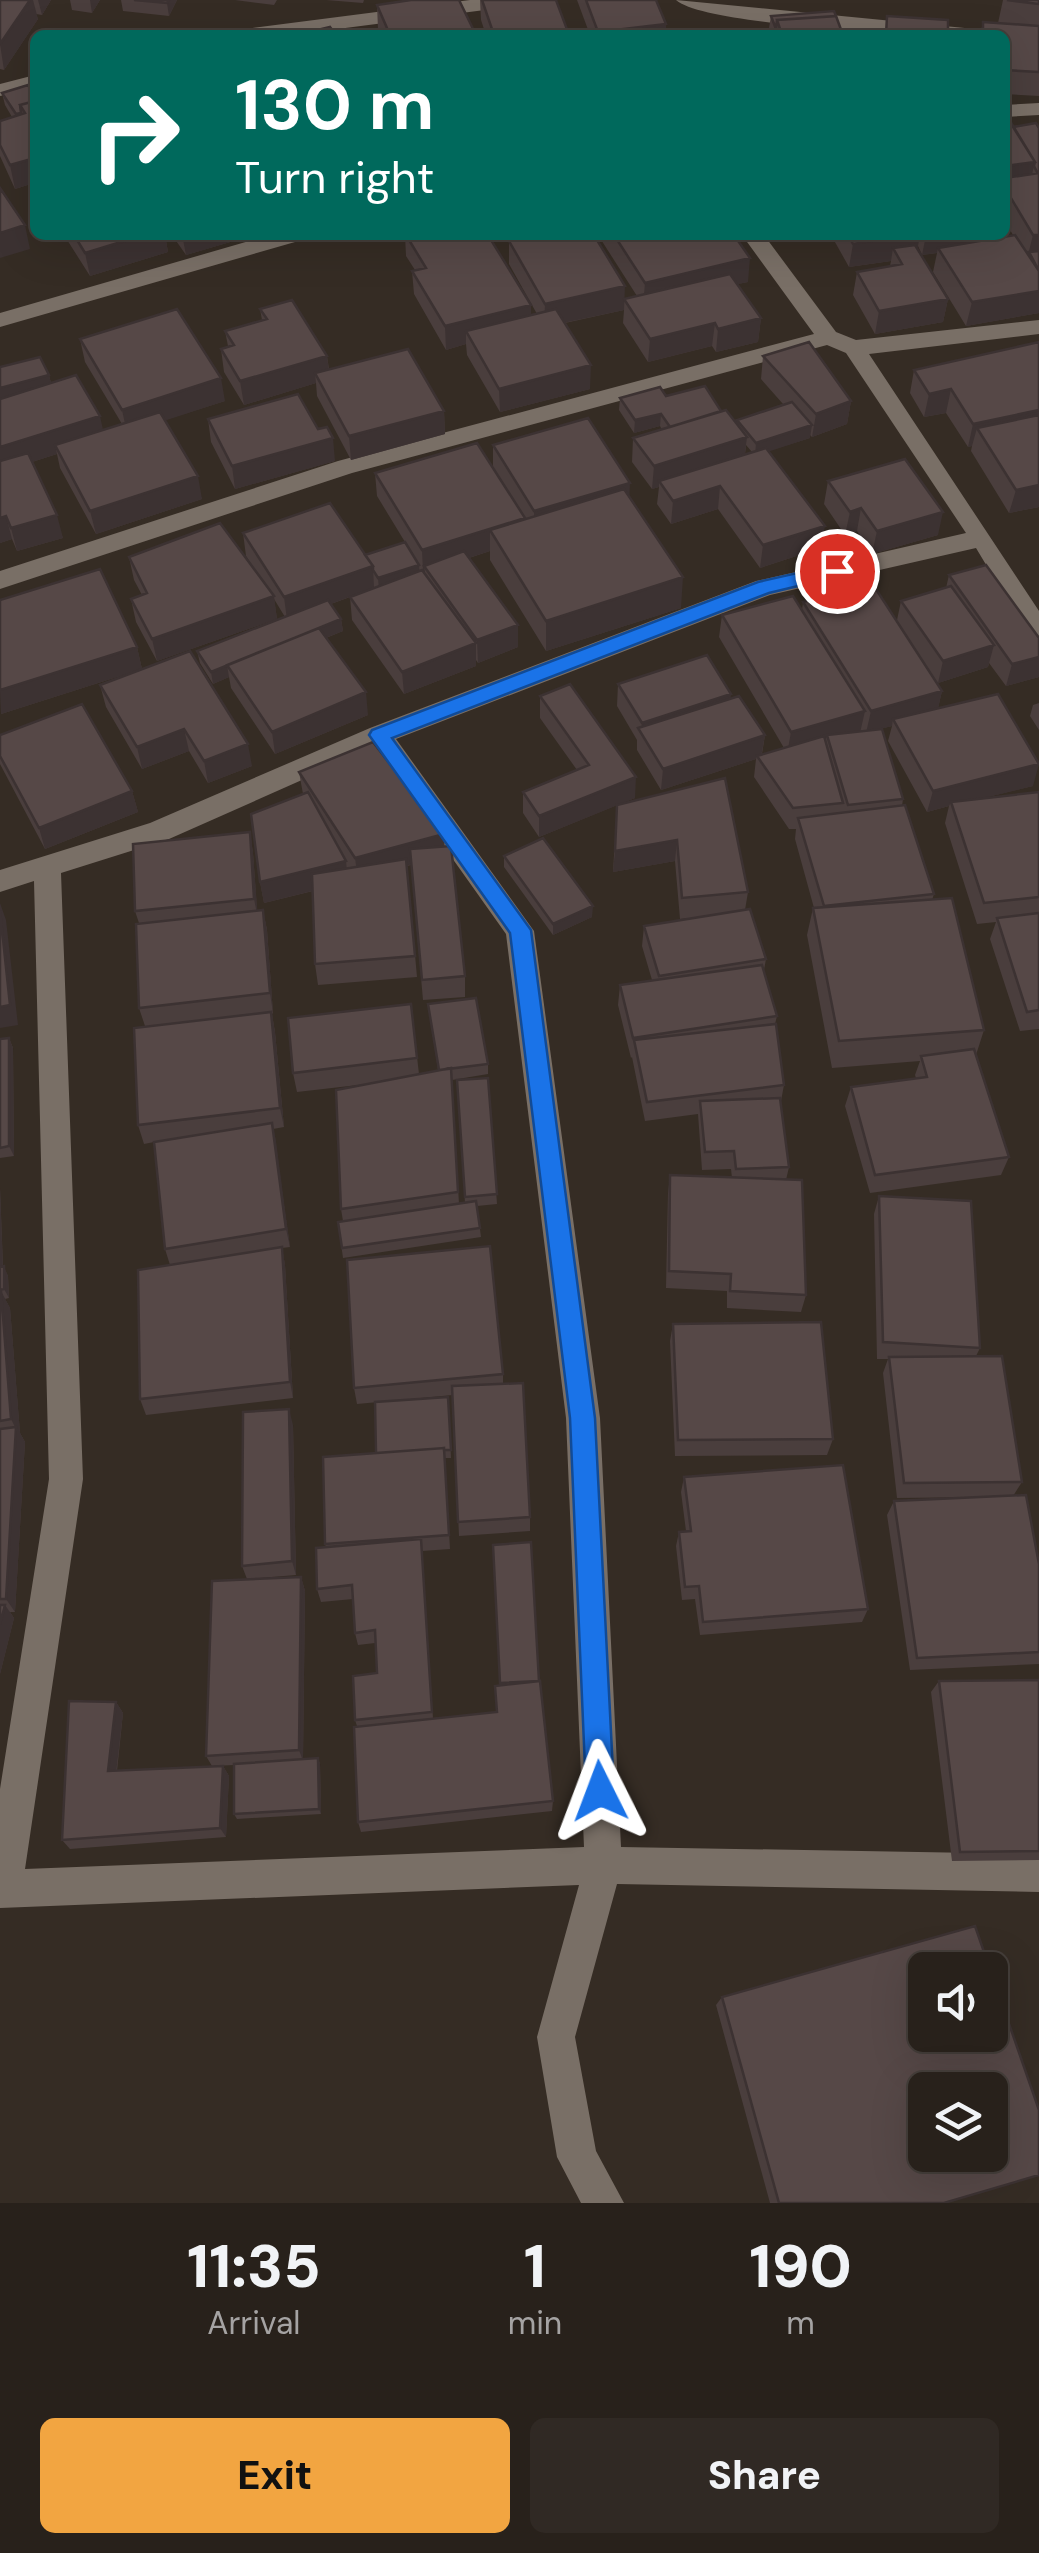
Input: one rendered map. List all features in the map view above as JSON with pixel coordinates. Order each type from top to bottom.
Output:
[{"type":"street","points":[[284,30],[515,0]]},
{"type":"street","points":[[686,0],[935,30]]},
{"type":"street","points":[[0,90],[30,82]]},
{"type":"street","points":[[1010,111],[1039,109]]},
{"type":"street","points":[[0,320],[277,240]]},
{"type":"street","points":[[757,240],[828,338],[854,348],[1039,328]]},
{"type":"street","points":[[0,580],[346,467],[828,338]]},
{"type":"street","points":[[854,348],[982,538],[1039,632]]},
{"type":"street","points":[[0,881],[159,831],[379,735],[765,587],[982,538]]},
{"type":"street","points":[[379,735],[520,930],[583,1418],[603,1865],[556,2038],[577,2157],[604,2203]]},
{"type":"street","points":[[47,867],[66,1479],[1,1889],[603,1865],[1039,1873]]},
{"type":"building","points":[[0,0],[30,0],[0,44]]},
{"type":"building","points":[[459,0],[474,30],[388,30],[377,5]]},
{"type":"building","points":[[482,0],[556,0],[567,30],[492,30]]},
{"type":"building","points":[[586,0],[656,0],[666,24],[615,30],[597,30]]},
{"type":"building","points":[[1007,0],[1039,0],[1039,4]]},
{"type":"building","points":[[834,11],[836,16],[777,20],[776,29],[771,16]]},
{"type":"building","points":[[836,16],[841,30],[780,30],[777,20]]},
{"type":"building","points":[[887,16],[948,20],[948,30],[886,30]]},
{"type":"building","points":[[983,22],[1039,26],[1039,72],[1010,70],[1010,30],[983,30]]},
{"type":"building","points":[[28,85],[30,102],[20,105],[21,113],[16,114],[2,93]]},
{"type":"building","points":[[30,102],[30,159],[10,165],[0,145],[0,121],[25,113],[20,105]]},
{"type":"building","points":[[1010,121],[1035,162],[1010,165]]},
{"type":"building","points":[[1036,123],[1039,128],[1039,172],[1013,127]]},
{"type":"building","points":[[1039,173],[1039,235],[1033,235],[1010,196],[1010,177]]},
{"type":"building","points":[[0,188],[25,225],[0,233]]},
{"type":"building","points":[[1015,235],[1039,271],[1039,291],[972,302],[938,248],[1010,240]]},
{"type":"building","points":[[77,240],[128,240],[85,253]]},
{"type":"building","points":[[409,240],[491,240],[531,305],[445,326],[412,271],[426,268]]},
{"type":"building","points":[[597,240],[625,286],[545,304],[509,241]]},
{"type":"building","points":[[617,240],[737,240],[750,258],[645,283]]},
{"type":"building","points":[[915,245],[948,299],[879,311],[857,272],[902,264],[893,248]]},
{"type":"building","points":[[1039,251],[1039,271],[1029,252]]},
{"type":"building","points":[[730,274],[761,318],[718,329],[715,323],[650,339],[624,299]]},
{"type":"building","points":[[292,300],[327,356],[240,381],[221,349],[234,345],[225,331],[267,319],[260,309]]},
{"type":"building","points":[[177,309],[221,378],[122,410],[80,339]]},
{"type":"building","points":[[556,309],[591,365],[499,389],[466,331]]},
{"type":"building","points":[[809,342],[851,401],[816,414],[763,356]]},
{"type":"building","points":[[1039,342],[1039,410],[973,424],[951,389],[929,394],[914,370]]},
{"type":"building","points":[[408,349],[444,411],[349,436],[315,373]]},
{"type":"building","points":[[40,357],[49,375],[0,388],[0,367]]},
{"type":"building","points":[[76,375],[100,416],[0,447],[0,399]]},
{"type":"building","points":[[705,386],[721,411],[670,427],[661,414],[635,420],[620,398],[660,387],[666,396]]},
{"type":"building","points":[[298,394],[318,429],[327,427],[333,438],[232,466],[208,419]]},
{"type":"building","points":[[792,402],[812,425],[756,443],[737,420]]},
{"type":"building","points":[[726,410],[747,437],[654,466],[633,438]]},
{"type":"building","points":[[160,412],[198,476],[90,511],[55,445]]},
{"type":"building","points":[[1039,415],[1039,485],[1016,490],[977,428]]},
{"type":"building","points":[[588,418],[630,483],[534,511],[493,445]]},
{"type":"building","points":[[477,443],[525,518],[422,550],[375,473]]},
{"type":"building","points":[[766,448],[825,526],[763,545],[720,486],[673,501],[659,481]]},
{"type":"building","points":[[28,453],[57,515],[11,528],[6,516],[0,518],[0,461]]},
{"type":"building","points":[[905,459],[943,512],[877,531],[861,508],[850,512],[828,481]]},
{"type":"building","points":[[624,489],[683,577],[546,621],[490,530]]},
{"type":"building","points":[[330,503],[373,566],[284,597],[243,533]]},
{"type":"building","points":[[220,523],[274,596],[152,639],[131,599],[147,593],[129,557]]},
{"type":"building","points":[[405,542],[419,565],[378,578],[365,555]]},
{"type":"building","points":[[464,551],[518,625],[477,640],[424,566]]},
{"type":"building","points":[[986,565],[1039,638],[1039,657],[1012,664],[949,575]]},
{"type":"building","points":[[100,569],[137,647],[0,690],[0,600]]},
{"type":"building","points":[[422,570],[476,643],[402,672],[350,597]]},
{"type":"building","points":[[872,583],[942,691],[871,711],[803,602]]},
{"type":"building","points":[[951,586],[994,645],[943,661],[901,601]]},
{"type":"building","points":[[793,596],[865,711],[791,732],[722,615]]},
{"type":"building","points":[[328,600],[341,619],[211,672],[197,651]]},
{"type":"building","points":[[319,628],[366,692],[272,732],[227,665]]},
{"type":"building","points":[[190,651],[248,744],[204,761],[184,729],[137,747],[100,685]]},
{"type":"building","points":[[707,655],[731,694],[642,723],[618,684]]},
{"type":"building","points":[[570,684],[636,777],[539,816],[523,792],[589,765],[540,696]]},
{"type":"building","points":[[998,694],[1039,764],[933,791],[893,719]]},
{"type":"building","points":[[739,696],[765,735],[663,769],[638,728]]},
{"type":"building","points":[[82,704],[132,791],[39,828],[0,756],[0,735]]},
{"type":"building","points":[[882,729],[903,799],[848,805],[827,735]]},
{"type":"building","points":[[824,736],[843,803],[793,808],[757,756]]},
{"type":"building","points":[[373,742],[444,834],[355,858],[299,772]]},
{"type":"building","points":[[725,778],[748,892],[682,898],[677,840],[615,851],[617,805]]},
{"type":"building","points":[[308,792],[346,861],[260,882],[251,814]]},
{"type":"building","points":[[1039,792],[1039,897],[984,903],[951,802]]},
{"type":"building","points":[[905,805],[934,894],[824,906],[798,818]]},
{"type":"building","points":[[250,832],[254,899],[135,911],[133,844]]},
{"type":"building","points":[[543,838],[593,906],[553,924],[504,856]]},
{"type":"building","points":[[451,846],[465,976],[422,980],[410,849]]},
{"type":"building","points":[[406,859],[415,956],[315,964],[312,874]]},
{"type":"building","points":[[952,898],[984,1030],[839,1041],[813,908]]},
{"type":"building","points":[[750,909],[766,959],[659,976],[644,926]]},
{"type":"building","points":[[263,910],[270,993],[139,1008],[136,924]]},
{"type":"building","points":[[0,911],[10,1005],[0,1007]]},
{"type":"building","points":[[1039,913],[1039,1010],[1027,1012],[997,918]]},
{"type":"building","points":[[762,965],[777,1016],[633,1038],[620,985]]},
{"type":"building","points":[[476,998],[488,1064],[439,1070],[428,1004]]},
{"type":"building","points":[[411,1004],[417,1058],[293,1073],[288,1018]]},
{"type":"building","points":[[271,1012],[280,1108],[138,1125],[134,1028]]},
{"type":"building","points":[[776,1024],[784,1085],[647,1102],[634,1040]]},
{"type":"building","points":[[9,1038],[9,1146],[0,1148],[0,1039]]},
{"type":"building","points":[[974,1049],[1009,1157],[875,1175],[851,1087],[927,1077],[921,1056]]},
{"type":"building","points":[[451,1068],[458,1192],[341,1209],[336,1090]]},
{"type":"building","points":[[488,1078],[497,1194],[465,1197],[457,1080]]},
{"type":"building","points":[[780,1098],[789,1167],[736,1169],[734,1151],[705,1152],[700,1101]]},
{"type":"building","points":[[272,1123],[286,1229],[165,1249],[154,1142]]},
{"type":"building","points":[[670,1175],[802,1180],[806,1295],[730,1291],[731,1274],[669,1271]]},
{"type":"building","points":[[879,1196],[971,1201],[980,1348],[883,1342]]},
{"type":"building","points":[[476,1201],[480,1228],[342,1248],[338,1222]]},
{"type":"building","points":[[490,1246],[503,1374],[354,1388],[347,1260]]},
{"type":"building","points":[[282,1247],[290,1382],[140,1399],[138,1270]]},
{"type":"building","points":[[4,1266],[4,1289],[0,1290],[0,1267]]},
{"type":"building","points":[[0,1292],[11,1419],[0,1421]]},
{"type":"building","points":[[821,1322],[833,1439],[678,1440],[673,1324]]},
{"type":"building","points":[[1002,1356],[1022,1482],[904,1483],[889,1357]]},
{"type":"building","points":[[523,1383],[530,1517],[458,1522],[452,1386]]},
{"type":"building","points":[[448,1397],[451,1450],[376,1453],[375,1402]]},
{"type":"building","points":[[289,1409],[292,1561],[242,1566],[243,1412]]},
{"type":"building","points":[[16,1427],[6,1599],[0,1599],[0,1429]]},
{"type":"building","points":[[444,1448],[449,1535],[325,1544],[323,1457]]},
{"type":"building","points":[[843,1465],[868,1609],[703,1622],[699,1586],[685,1587],[679,1532],[691,1531],[684,1477]]},
{"type":"building","points":[[1026,1495],[1039,1564],[1039,1652],[917,1658],[894,1501]]},
{"type":"building","points":[[421,1539],[432,1712],[355,1720],[353,1676],[377,1673],[375,1630],[355,1633],[352,1585],[317,1589],[316,1548]]},
{"type":"building","points":[[531,1542],[539,1681],[500,1683],[493,1545]]},
{"type":"building","points":[[301,1577],[299,1750],[206,1756],[212,1581]]},
{"type":"building","points":[[1039,1680],[1039,1851],[960,1852],[939,1681]]},
{"type":"building","points":[[540,1681],[553,1801],[358,1822],[354,1727],[497,1712],[495,1686]]},
{"type":"building","points":[[69,1701],[116,1702],[108,1771],[223,1766],[220,1828],[62,1840]]},
{"type":"building","points":[[318,1758],[319,1809],[234,1814],[234,1764]]},
{"type":"building","points":[[975,1926],[984,1952],[908,1952],[908,2052],[1008,2052],[1008,2021],[1039,2110],[1039,2175],[944,2203],[779,2203],[722,1997]]},
{"type":"route","points":[[600,1791],[583,1418],[520,930],[379,735],[765,587],[837,571]]}]
